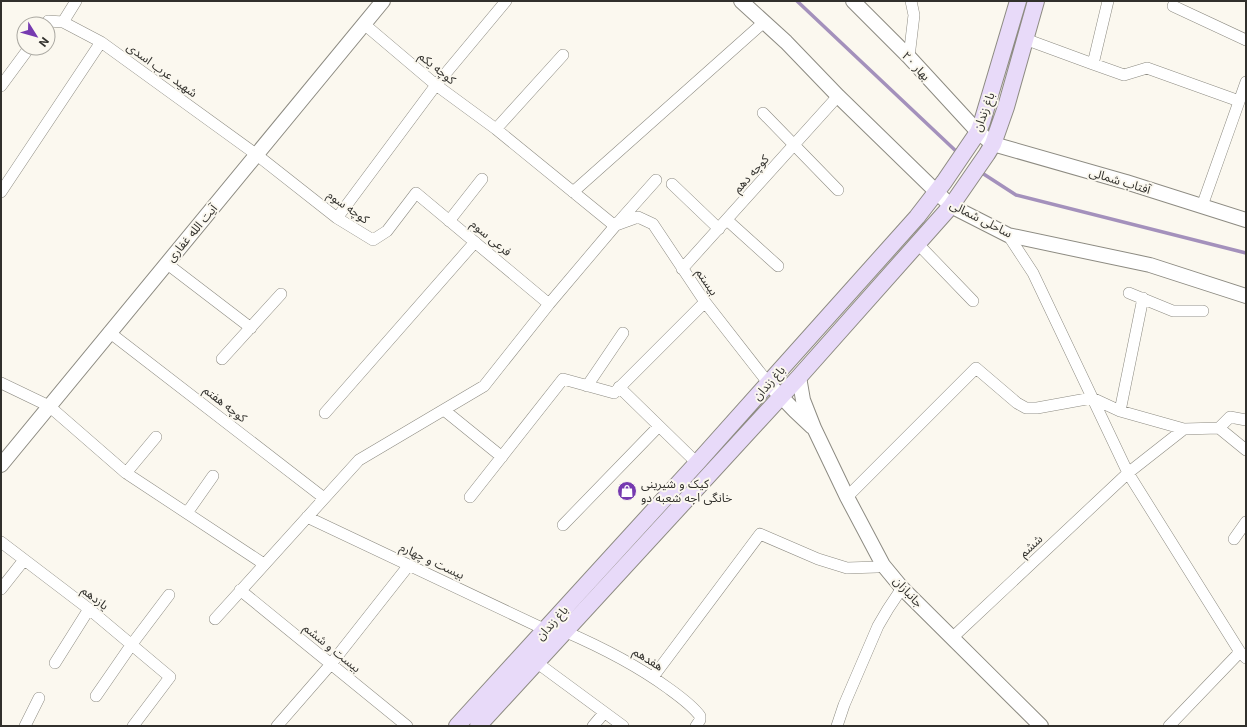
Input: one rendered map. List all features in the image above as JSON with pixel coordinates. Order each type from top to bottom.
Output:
[{"type":"main road","name":"باغ زندان","points":[[457,726],[769,384],[917,217],[940,187],[974,137],[990,98],[1018,1]]},
{"type":"main road","name":"باغ زندان","points":[[478,726],[781,397],[951,206],[990,149],[1006,107],[1036,1]]},
{"type":"street","points":[[56,22],[63,22],[76,1]]},
{"type":"street","name":"آیت الله غفاری","points":[[1,465],[382,1]]},
{"type":"street","points":[[337,218],[436,85],[506,1]]},
{"type":"street","name":"ساحلی شمالی","points":[[741,1],[786,42],[838,96],[940,187],[951,206],[1008,235],[1150,264],[1246,296]]},
{"type":"street","name":"بهار ۲۰","points":[[853,1],[909,57],[974,137],[990,149]]},
{"type":"street","points":[[909,57],[914,15],[911,1]]},
{"type":"street","points":[[1093,64],[1108,1]]},
{"type":"street","points":[[1173,6],[1246,40]]},
{"type":"street","name":"شهید عرب اسدی","points":[[63,22],[101,42],[257,155]]},
{"type":"street","points":[[573,192],[764,22]]},
{"type":"street","name":"کوچه یکم","points":[[364,24],[436,85],[496,129],[615,226]]},
{"type":"street","points":[[1025,39],[1124,75],[1147,68],[1239,101]]},
{"type":"street","points":[[2,189],[101,42]]},
{"type":"street","points":[[1,86],[23,56]]},
{"type":"street","points":[[496,129],[563,56]]},
{"type":"street","points":[[1202,206],[1246,82]]},
{"type":"street","name":"کوچه دهم","points":[[682,269],[838,96]]},
{"type":"street","points":[[763,113],[838,190]]},
{"type":"street","name":"آفتاب شمالی","points":[[990,149],[1126,182],[1246,220]]},
{"type":"street","name":"کوچه سوم","points":[[257,155],[337,218],[373,240],[387,231],[416,193]]},
{"type":"street","points":[[449,221],[482,179]]},
{"type":"street","points":[[215,619],[359,460],[484,386],[549,304],[656,180]]},
{"type":"street","points":[[672,184],[719,229]]},
{"type":"street","name":"فرعی سوم","points":[[416,193],[549,304]]},
{"type":"street","name":"بیستم","points":[[615,226],[638,217],[653,224],[705,302],[769,384]]},
{"type":"street","points":[[727,220],[778,266]]},
{"type":"street","points":[[1008,235],[1033,273],[1128,474],[1243,655],[1169,726]]},
{"type":"street","points":[[325,413],[475,242]]},
{"type":"street","points":[[917,243],[973,301]]},
{"type":"street","points":[[166,263],[251,328]]},
{"type":"street","points":[[1129,293],[1173,311],[1203,310]]},
{"type":"street","points":[[222,359],[281,294]]},
{"type":"street","points":[[1120,411],[1143,298]]},
{"type":"street","points":[[470,496],[563,379],[614,393],[705,302]]},
{"type":"street","name":"کوچه هفتم","points":[[110,332],[324,498]]},
{"type":"street","points":[[587,386],[623,333]]},
{"type":"street","points":[[847,497],[976,368],[1026,408],[1037,408],[1092,398],[1120,411],[1184,429],[1219,428],[1230,418],[1246,420]]},
{"type":"street","name":"جانبازان","points":[[799,377],[803,400],[814,428],[847,497],[883,564],[902,588],[1041,726]]},
{"type":"street","points":[[1,383],[49,406],[126,474],[264,564]]},
{"type":"street","name":"جانبازان","points":[[769,384],[814,428]]},
{"type":"street","points":[[619,387],[697,463]]},
{"type":"street","points":[[444,410],[502,456]]},
{"type":"street","points":[[563,525],[659,426]]},
{"type":"street","points":[[1219,428],[1246,450]]},
{"type":"street","name":"ششم","points":[[952,638],[1128,474],[1184,429]]},
{"type":"street","points":[[126,474],[156,437]]},
{"type":"street","points":[[187,513],[213,476]]},
{"type":"street","name":"بیست و چهارم","points":[[307,517],[546,630]]},
{"type":"street","points":[[1234,539],[1246,522]]},
{"type":"street","points":[[653,678],[760,534],[818,559],[847,568],[876,567],[883,564]]},
{"type":"street","name":"یازدهم","points":[[1,542],[89,609],[170,677],[133,726]]},
{"type":"street","points":[[1,589],[24,560]]},
{"type":"street","points":[[277,726],[332,664],[409,565]]},
{"type":"street","points":[[837,726],[844,705],[878,626],[902,588]]},
{"type":"street","name":"بیست و ششم","points":[[240,590],[407,726]]},
{"type":"street","points":[[96,696],[132,644],[169,595]]},
{"type":"street","points":[[55,663],[89,609]]},
{"type":"street","name":"هفدهم","points":[[564,631],[601,647],[625,660],[676,694],[697,711],[700,716],[696,726]]},
{"type":"street","points":[[536,662],[623,726]]},
{"type":"street","points":[[25,726],[40,698]]},
{"type":"street","points":[[593,726],[604,713]]},
{"type":"waterway","points":[[797,1],[958,153]]},
{"type":"waterway","points":[[979,171],[1016,195],[1246,253]]},
{"type":"place","name":"کیک و شیرینی خانگی اجه شعبه دو","points":[[627,491]]}]
